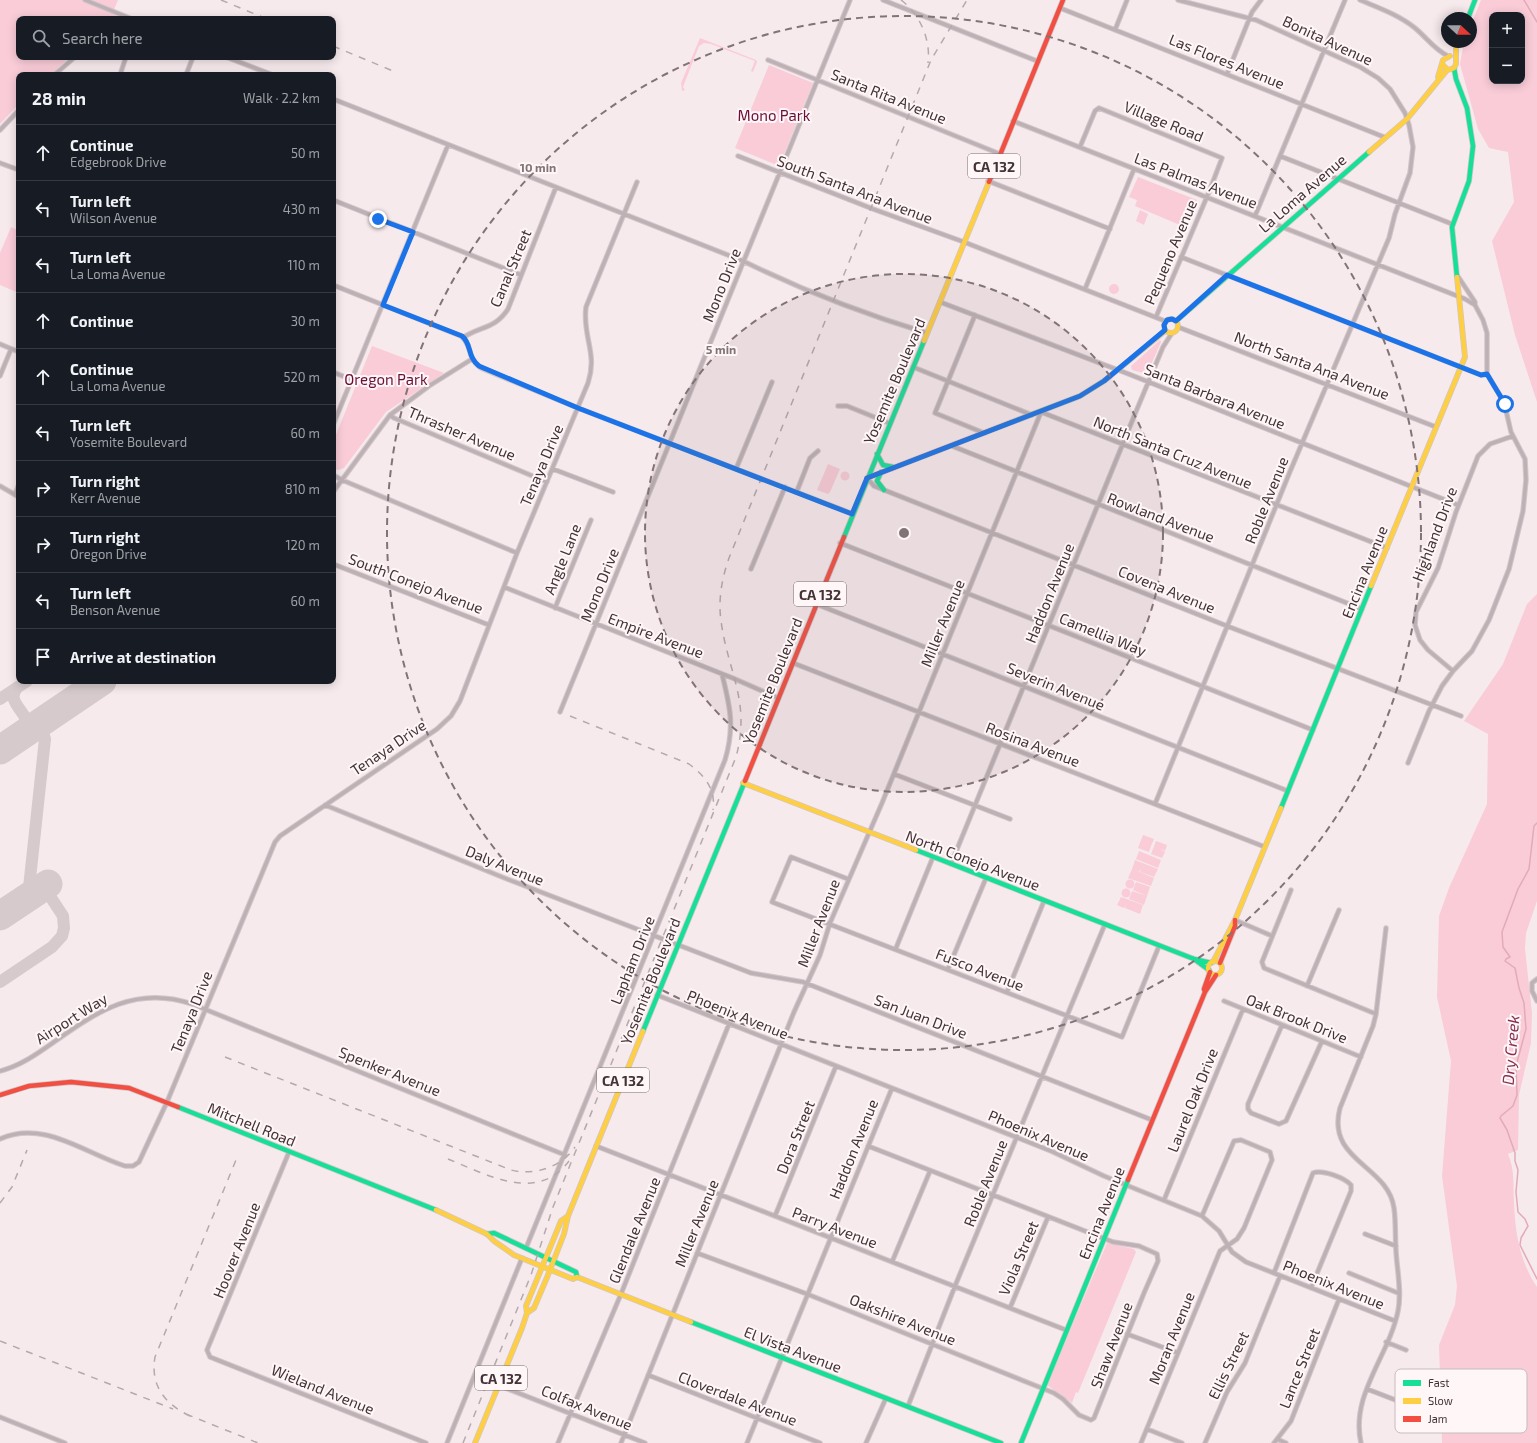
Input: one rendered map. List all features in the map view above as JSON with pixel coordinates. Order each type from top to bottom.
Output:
[{"type":"main road","name":"Yosemite Boulevard","points":[[527,1313],[534,1308],[569,1223],[568,1216],[596,1146],[840,543],[940,302],[1037,60],[1063,0]]},
{"type":"main road","points":[[1470,12],[1474,1]]},
{"type":"main road","points":[[1454,48],[1443,62],[1456,79]]},
{"type":"main road","points":[[1452,224],[1465,195],[1471,170],[1473,152],[1470,122],[1464,97],[1456,79],[1454,68],[1456,64],[1456,48]]},
{"type":"main road","points":[[1449,56],[1455,60]]},
{"type":"main road","name":"La Loma Avenue","points":[[1438,79],[1443,62]]},
{"type":"main road","points":[[1448,70],[1454,68]]},
{"type":"main road","name":"La Loma Avenue","points":[[1176,321],[1384,137],[1407,119],[1438,79],[1448,70]]},
{"type":"main road","name":"Encina Avenue","points":[[1021,1443],[1205,992],[1216,975],[1222,969],[1220,964],[1235,926],[1235,920],[1466,354],[1452,224]]},
{"type":"main road","points":[[1170,319],[1176,321],[1178,327],[1177,330],[1172,333],[1165,330],[1165,321],[1170,319]]},
{"type":"main road","points":[[867,478],[1041,412],[1086,393],[1118,370],[1165,330]]},
{"type":"main road","points":[[877,454],[882,465],[893,467]]},
{"type":"main road","points":[[882,472],[877,481],[884,490]]},
{"type":"main road","name":"North Conejo Avenue","points":[[743,783],[1194,960],[1216,975]]},
{"type":"main road","name":"Encina Avenue","points":[[1205,992],[1204,989],[1212,962],[1220,952],[1231,924],[1235,920]]},
{"type":"main road","name":"North Conejo Avenue","points":[[1194,960],[1220,964]]},
{"type":"main road","name":"Mitchell Road","points":[[0,1095],[29,1086],[71,1082],[128,1088],[167,1102],[433,1210],[487,1234],[494,1233],[546,1259]]},
{"type":"main road","name":"Yosemite Boulevard","points":[[475,1443],[527,1313],[526,1306],[561,1221],[568,1216]]},
{"type":"main road","name":"Mitchell Road","points":[[487,1234],[491,1240],[522,1258],[542,1267]]},
{"type":"main road","name":"El Vista Avenue","points":[[546,1259],[576,1272],[577,1277]]},
{"type":"main road","name":"El Vista Avenue","points":[[542,1267],[573,1279],[577,1277],[1001,1443]]},
{"type":"street","points":[[85,0],[120,16]]},
{"type":"street","points":[[96,4],[98,0]]},
{"type":"street","name":"Mono Drive","points":[[560,712],[850,0]]},
{"type":"street","points":[[882,0],[1037,60]]},
{"type":"street","points":[[1115,30],[1127,0]]},
{"type":"street","name":"Bonita Avenue","points":[[1178,0],[1249,19],[1324,49],[1378,78],[1397,98],[1407,119],[1412,137],[1413,156],[1410,173],[1399,204]]},
{"type":"street","points":[[1227,74],[1249,19],[1261,0]]},
{"type":"street","points":[[1255,216],[1345,0]]},
{"type":"street","points":[[1360,0],[1385,10],[1414,28],[1438,51],[1449,56]]},
{"type":"street","name":"Las Flores Avenue","points":[[1060,8],[1384,137]]},
{"type":"street","points":[[1438,51],[1443,62]]},
{"type":"street","points":[[58,72],[72,60]]},
{"type":"street","points":[[121,72],[125,60]]},
{"type":"street","points":[[187,72],[192,60]]},
{"type":"street","points":[[234,60],[264,72]]},
{"type":"street","name":"Santa Rita Avenue","points":[[768,60],[1000,154]]},
{"type":"street","points":[[336,100],[743,261],[775,276],[878,318],[927,333]]},
{"type":"street","name":"Village Road","points":[[1080,147],[1095,110],[1100,108],[1221,156],[1222,161],[1207,197]]},
{"type":"street","points":[[0,130],[16,113]]},
{"type":"street","name":"Las Palmas Avenue","points":[[1013,121],[1460,296],[1475,305]]},
{"type":"street","points":[[336,418],[448,145]]},
{"type":"street","name":"South Santa Ana Avenue","points":[[738,156],[873,209],[964,242]]},
{"type":"street","points":[[1280,156],[1452,224]]},
{"type":"street","points":[[0,163],[16,169]]},
{"type":"street","points":[[1085,289],[1134,169]]},
{"type":"street","points":[[988,181],[1110,229]]},
{"type":"street","name":"Tenaya Drive","points":[[0,1139],[18,1133],[41,1133],[122,1166],[133,1166],[142,1159],[271,849],[280,836],[446,721],[460,701],[517,553],[588,383],[592,367],[592,351],[585,326],[586,307],[637,182]]},
{"type":"street","name":"Canal Street","points":[[464,337],[474,331],[494,324],[500,320],[508,309],[556,187]]},
{"type":"street","name":"Pequeno Avenue","points":[[1156,317],[1207,197]]},
{"type":"street","points":[[336,201],[522,275]]},
{"type":"street","name":"Roble Avenue","points":[[1155,804],[1302,444],[1389,238],[1399,204]]},
{"type":"street","points":[[964,242],[1165,321]]},
{"type":"street","points":[[1181,257],[1481,375],[1487,374]]},
{"type":"street","points":[[1408,763],[1432,704],[1453,671],[1472,651],[1486,626],[1503,587],[1517,542],[1524,506],[1526,469],[1524,457],[1513,436],[1506,406],[1487,374],[1486,333],[1483,320],[1475,305],[1475,302],[1457,274]]},
{"type":"street","points":[[336,286],[464,337],[472,359],[481,368],[578,408],[797,491],[852,514]]},
{"type":"street","name":"Santa Barbara Avenue","points":[[940,302],[1118,370],[1458,505]]},
{"type":"street","points":[[975,316],[935,413],[984,433]]},
{"type":"street","name":"North Santa Ana Avenue","points":[[1178,327],[1327,384],[1436,428]]},
{"type":"street","name":"Haddon Avenue","points":[[951,864],[1148,382],[1163,347],[1172,333]]},
{"type":"street","points":[[0,344],[16,351]]},
{"type":"street","points":[[0,376],[11,349]]},
{"type":"street","points":[[336,488],[390,415],[472,359]]},
{"type":"street","points":[[912,367],[1033,415]]},
{"type":"street","points":[[336,373],[352,380]]},
{"type":"street","points":[[736,469],[772,382]]},
{"type":"street","points":[[838,406],[847,406],[889,423]]},
{"type":"street","name":"North Santa Cruz Avenue","points":[[1041,412],[1386,548]]},
{"type":"street","name":"Miller Avenue","points":[[621,1443],[781,1044],[820,955],[830,923],[894,774],[1041,412]]},
{"type":"street","name":"Thrasher Avenue","points":[[390,415],[547,482]]},
{"type":"street","name":"Highland Drive","points":[[1453,671],[1428,650],[1420,640],[1415,628],[1414,620],[1418,607],[1439,564],[1458,505],[1480,452],[1490,444],[1513,436]]},
{"type":"street","name":"Rowland Avenue","points":[[952,446],[1362,609]]},
{"type":"street","points":[[797,491],[809,460],[818,451]]},
{"type":"street","points":[[553,468],[613,492]]},
{"type":"street","points":[[336,477],[517,553]]},
{"type":"street","name":"Covena Avenue","points":[[867,478],[873,486],[1227,626],[1461,716]]},
{"type":"street","points":[[0,486],[15,495]]},
{"type":"street","points":[[751,569],[785,487]]},
{"type":"street","name":"Angle Lane","points":[[555,608],[591,520]]},
{"type":"street","name":"Camellia Way","points":[[840,543],[1312,730]]},
{"type":"street","name":"South Conejo Avenue","points":[[336,565],[490,625]]},
{"type":"street","name":"Empire Avenue","points":[[504,587],[722,674],[778,698]]},
{"type":"street","name":"Severin Avenue","points":[[816,604],[1288,790]]},
{"type":"street","name":"Rosina Avenue","points":[[793,662],[1264,847]]},
{"type":"street","name":"Lapham Drive","points":[[526,1248],[713,793],[729,748],[731,715],[722,674]]},
{"type":"street","points":[[894,774],[1010,819]]},
{"type":"street","name":"Daly Avenue","points":[[325,805],[654,937],[678,944]]},
{"type":"street","name":"Fusco Avenue","points":[[848,879],[791,857],[772,902],[896,948],[1122,1037],[1159,946]]},
{"type":"street","points":[[896,948],[933,857]]},
{"type":"street","points":[[948,969],[986,878]]},
{"type":"street","points":[[1291,890],[1262,962],[1262,966],[1266,970],[1376,1014]]},
{"type":"street","points":[[1007,992],[1044,901]]},
{"type":"street","points":[[1307,986],[1339,910]]},
{"type":"street","points":[[1235,920],[1272,936]]},
{"type":"street","name":"Roble Avenue","points":[[908,1406],[955,1286],[1105,924]]},
{"type":"street","points":[[1361,1443],[1358,1429],[1359,1413],[1367,1388],[1398,1311],[1394,1209],[1390,1195],[1381,1182],[1345,1147],[1338,1128],[1340,1108],[1361,1057],[1376,1014],[1386,928]]},
{"type":"street","name":"San Juan Drive","points":[[678,944],[751,973],[807,984],[1152,1120]]},
{"type":"street","points":[[1537,979],[1532,983],[1532,991],[1537,1001]]},
{"type":"street","name":"Phoenix Avenue","points":[[657,995],[1016,1137],[1202,1216],[1219,1231],[1227,1246],[1246,1262],[1395,1321]]},
{"type":"street","name":"Airport Way","points":[[0,1071],[10,1069],[32,1057],[102,1011],[125,1001],[163,997],[185,1001],[205,1009]]},
{"type":"street","name":"Oak Brook Drive","points":[[1224,1001],[1361,1057]]},
{"type":"street","name":"Laurel Oak Drive","points":[[1164,1200],[1243,1008]]},
{"type":"street","name":"Spenker Avenue","points":[[205,1009],[565,1155]]},
{"type":"street","name":"Glendale Avenue","points":[[558,1443],[572,1414],[621,1294],[729,1024]]},
{"type":"street","points":[[1282,1025],[1248,1104],[1248,1109],[1251,1113],[1265,1119],[1279,1124],[1286,1121],[1322,1041]]},
{"type":"street","name":"Dora Street","points":[[775,1216],[836,1066]]},
{"type":"street","name":"Haddon Avenue","points":[[747,1443],[892,1088]]},
{"type":"street","name":"Moran Avenue","points":[[1141,1443],[1220,1251],[1236,1239],[1244,1228],[1272,1160],[1272,1154],[1241,1140],[1234,1141],[1202,1216]]},
{"type":"street","name":"Parry Avenue","points":[[596,1146],[1066,1330]]},
{"type":"street","points":[[868,1146],[1104,1238]]},
{"type":"street","name":"Hoover Avenue","points":[[210,1357],[207,1350],[289,1152]]},
{"type":"street","points":[[892,1262],[930,1171]]},
{"type":"street","points":[[1274,1273],[1314,1173],[1321,1172],[1346,1181],[1350,1185],[1350,1191],[1311,1288]]},
{"type":"street","name":"Viola Street","points":[[1010,1308],[1048,1217]]},
{"type":"street","points":[[1366,1234],[1396,1246]]},
{"type":"street","name":"Shaw Avenue","points":[[1092,1420],[1096,1416],[1127,1334],[1158,1261],[1158,1256],[1155,1252],[1139,1246],[1120,1244],[1104,1238]]},
{"type":"street","name":"Oakshire Avenue","points":[[697,1252],[807,1294],[1043,1389],[1063,1399],[1084,1418],[1092,1420]]},
{"type":"street","points":[[447,1443],[522,1258]]},
{"type":"street","points":[[1349,1273],[1398,1293]]},
{"type":"street","name":"Ellis Street","points":[[1205,1443],[1227,1392],[1245,1363],[1280,1276]]},
{"type":"street","name":"Lance Street","points":[[1276,1441],[1291,1421],[1339,1299]]},
{"type":"street","points":[[1127,1334],[1178,1353]]},
{"type":"street","points":[[1386,1342],[1406,1350]]},
{"type":"street","name":"Wieland Avenue","points":[[210,1357],[426,1443]]},
{"type":"street","name":"Cloverdale Avenue","points":[[648,1375],[820,1443]]},
{"type":"street","name":"Colfax Avenue","points":[[498,1385],[645,1443]]},
{"type":"street","points":[[1367,1388],[1395,1399]]},
{"type":"street","points":[[866,1443],[886,1398]]},
{"type":"street","points":[[0,1417],[65,1443]]},
{"type":"street","points":[[1147,1430],[1182,1443]]},
{"type":"street","points":[[1276,1441],[1286,1443]]},
{"type":"green space","points":[[0,0],[118,0],[112,14],[117,16],[16,16],[16,60],[67,60],[53,72],[16,72],[16,107],[0,124]]},
{"type":"green space","points":[[1481,0],[1537,0],[1537,402],[1515,335],[1492,241],[1514,202],[1508,152],[1489,148],[1478,129],[1460,64],[1463,48],[1477,48],[1476,12]]},
{"type":"green space","points":[[700,38],[756,60],[757,62],[753,72],[751,71],[755,61],[711,44],[704,43],[699,46],[683,87],[685,90],[682,91],[681,83]]},
{"type":"green space","name":"Mono Park","points":[[769,65],[813,83],[779,166],[735,148]]},
{"type":"green space","points":[[1138,177],[1197,200],[1187,228],[1135,206],[1137,200],[1129,197]]},
{"type":"green space","points":[[1140,210],[1148,214],[1144,225],[1136,221]]},
{"type":"green space","points":[[11,227],[16,230],[16,292],[0,285],[0,253]]},
{"type":"green space","points":[[1112,284],[1116,284],[1119,289],[1116,294],[1112,294],[1109,291],[1109,287]]},
{"type":"green space","points":[[1160,340],[1161,342],[1147,374],[1132,370],[1131,366]]},
{"type":"green space","name":"Oregon Park","points":[[372,346],[444,373],[386,412],[344,468],[338,470],[336,469],[336,435]]},
{"type":"green space","points":[[828,464],[840,469],[828,494],[817,490]]},
{"type":"green space","points":[[845,471],[850,476],[845,481],[840,476]]},
{"type":"green space","points":[[1537,594],[1537,901],[1526,933],[1525,949],[1532,1013],[1531,1043],[1519,1095],[1518,1150],[1508,1154],[1513,1172],[1517,1236],[1526,1268],[1537,1287],[1537,1443],[1442,1443],[1442,1433],[1527,1433],[1527,1369],[1440,1369],[1439,1345],[1455,1305],[1457,1286],[1442,1176],[1451,1061],[1437,997],[1439,916],[1449,888],[1487,804],[1488,734],[1464,721],[1503,664],[1527,604]]},
{"type":"green space","points":[[1143,835],[1154,839],[1149,852],[1138,848]]},
{"type":"green space","points":[[1156,841],[1167,845],[1165,851],[1160,849],[1165,852],[1162,858],[1151,854]]},
{"type":"green space","points":[[1139,851],[1161,860],[1158,868],[1136,859]]},
{"type":"green space","points":[[1135,860],[1158,869],[1154,877],[1140,872],[1141,869],[1139,872],[1132,869]]},
{"type":"green space","points":[[1132,869],[1154,878],[1151,886],[1128,878]]},
{"type":"green space","points":[[1130,879],[1135,884],[1130,889],[1125,884]]},
{"type":"green space","points":[[1136,882],[1150,887],[1147,896],[1133,890]]},
{"type":"green space","points":[[1126,888],[1131,893],[1126,898],[1121,893]]},
{"type":"green space","points":[[1132,891],[1147,896],[1144,905],[1129,899]]},
{"type":"green space","points":[[1121,897],[1143,905],[1140,914],[1125,908],[1126,905],[1124,908],[1117,905]]},
{"type":"green space","points":[[1107,1243],[1134,1249],[1136,1252],[1078,1393],[1076,1392],[1072,1403],[1047,1385]]},
{"type":"waterway","name":"Dry Creek","points":[[1524,0],[1537,22]]},
{"type":"waterway","name":"Dry Creek","points":[[1537,823],[1534,826],[1529,869],[1518,889],[1502,932],[1503,947],[1510,957],[1505,961],[1515,968],[1524,1003],[1526,1029],[1516,1066],[1517,1095],[1513,1106],[1500,1118],[1507,1130],[1515,1153],[1515,1161],[1518,1170],[1516,1192],[1518,1212],[1525,1219],[1528,1226],[1521,1238],[1520,1245],[1537,1279]]},
{"type":"taxiway","points":[[0,699],[22,684]]},
{"type":"taxiway","points":[[17,688],[14,694],[14,699],[27,721],[28,727],[25,733]]},
{"type":"taxiway","points":[[25,733],[38,730],[43,733],[45,739],[28,897]]},
{"type":"taxiway","points":[[0,982],[52,947],[62,936],[64,928],[63,916],[44,887]]},
{"type":"runway","points":[[0,750],[98,684]]},
{"type":"runway","points":[[0,916],[48,884]]},
{"type":"railway","points":[[221,0],[260,16]]},
{"type":"railway","points":[[901,0],[914,13],[923,28],[928,45],[928,63]]},
{"type":"railway","points":[[463,1443],[531,1275],[553,1207],[736,757],[740,737],[740,703],[724,639],[720,613],[721,589],[729,558],[931,60],[967,0]]},
{"type":"railway","points":[[336,47],[393,71]]},
{"type":"railway","points":[[570,716],[689,764],[700,773],[711,789],[713,796],[713,810]]},
{"type":"railway","points":[[225,1057],[511,1170],[529,1172],[547,1168],[563,1160],[575,1147]]},
{"type":"railway","points":[[0,1203],[12,1187],[27,1150]]},
{"type":"railway","points":[[448,1159],[495,1178],[511,1182],[527,1183],[542,1181],[556,1174],[569,1161]]},
{"type":"railway","points":[[190,1416],[173,1406],[161,1393],[155,1377],[155,1357],[236,1160]]},
{"type":"railway","points":[[0,1341],[173,1409]]},
{"type":"railway","points":[[186,1414],[258,1443]]},
{"type":"traffic: fast","points":[[1470,12],[1475,0]]},
{"type":"traffic: fast","points":[[1454,68],[1456,79],[1467,108],[1473,146],[1469,181],[1452,227],[1457,277]]},
{"type":"traffic: fast","points":[[1176,321],[1369,152]]},
{"type":"traffic: fast","points":[[844,537],[924,341]]},
{"type":"traffic: fast","points":[[877,454],[883,465],[893,467]]},
{"type":"traffic: fast","points":[[881,472],[877,481],[884,490]]},
{"type":"traffic: fast","points":[[1281,808],[1371,586]]},
{"type":"traffic: fast","points":[[643,1031],[745,781]]},
{"type":"traffic: fast","points":[[916,850],[1194,959],[1211,963]]},
{"type":"traffic: fast","points":[[1194,959],[1209,970]]},
{"type":"traffic: fast","points":[[178,1107],[436,1210]]},
{"type":"traffic: fast","points":[[1021,1443],[1128,1180]]},
{"type":"traffic: fast","points":[[487,1234],[494,1233],[576,1272],[577,1277]]},
{"type":"traffic: fast","points":[[691,1322],[1001,1443]]},
{"type":"traffic: slow","points":[[1442,64],[1448,70],[1454,68],[1456,64],[1456,48]]},
{"type":"traffic: slow","points":[[1438,77],[1443,60],[1450,56]]},
{"type":"traffic: slow","points":[[1369,152],[1407,119],[1447,70]]},
{"type":"traffic: slow","points":[[924,341],[989,182]]},
{"type":"traffic: slow","points":[[1371,586],[1465,357],[1457,277]]},
{"type":"traffic: slow","points":[[1168,319],[1174,319],[1178,323],[1178,326],[1178,329],[1174,333],[1168,333],[1164,329],[1164,323],[1168,319]]},
{"type":"traffic: slow","points":[[1012,422],[1080,396],[1104,381],[1165,331]]},
{"type":"traffic: slow","points":[[743,783],[916,850]]},
{"type":"traffic: slow","points":[[1213,962],[1235,920],[1281,808]]},
{"type":"traffic: slow","points":[[1215,961],[1220,963],[1222,968],[1220,973],[1215,975],[1210,973],[1208,968],[1210,963],[1215,961]]},
{"type":"traffic: slow","points":[[527,1313],[534,1308],[548,1275],[564,1234],[568,1216],[643,1031]]},
{"type":"traffic: slow","points":[[436,1210],[487,1234],[494,1241],[514,1255],[573,1279],[577,1277],[691,1322]]},
{"type":"traffic: slow","points":[[475,1443],[522,1328],[527,1313],[526,1306],[561,1221],[568,1216]]},
{"type":"traffic: jam","points":[[989,182],[1063,0]]},
{"type":"traffic: jam","points":[[867,478],[1012,422]]},
{"type":"traffic: jam","points":[[745,781],[844,537]]},
{"type":"traffic: jam","points":[[1220,963],[1235,926],[1235,920]]},
{"type":"traffic: jam","points":[[1128,1180],[1205,992],[1204,989],[1210,972]]},
{"type":"traffic: jam","points":[[1205,992],[1216,975]]},
{"type":"traffic: jam","points":[[0,1095],[29,1086],[71,1082],[129,1088],[178,1107]]},
{"type":"route","points":[[378,219],[413,232],[383,305],[464,337],[468,344],[472,359],[479,366],[578,408],[797,491],[852,514],[867,478],[1041,412],[1080,396],[1094,388],[1118,370],[1165,330],[1164,323],[1167,320],[1173,319],[1176,321],[1227,275],[1481,375],[1487,374],[1500,393],[1505,404]]}]
